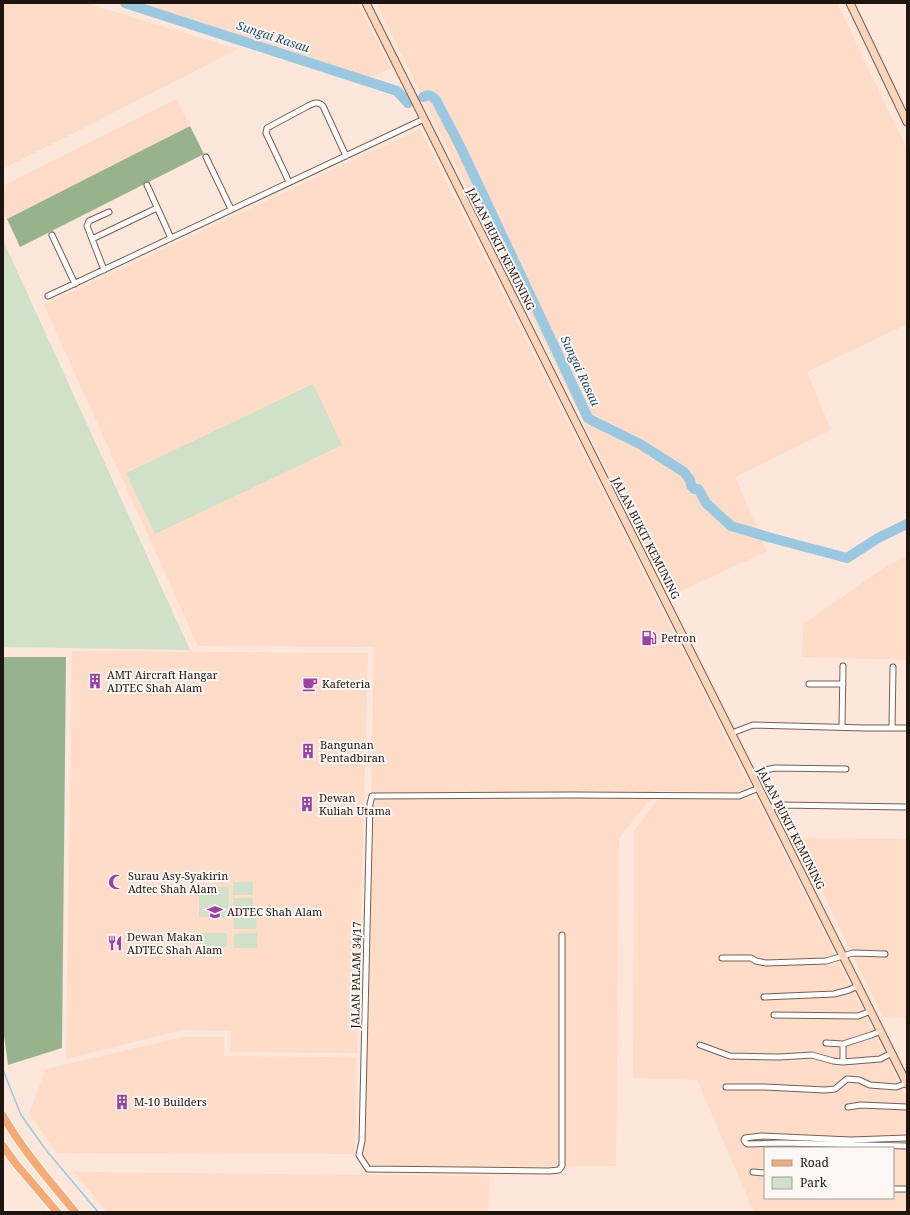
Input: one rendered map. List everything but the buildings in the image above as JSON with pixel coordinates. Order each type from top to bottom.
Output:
[{"type":"main road","name":"JALAN BUKIT KEMUNING","points":[[366,3],[907,1083]]},
{"type":"main road","points":[[850,3],[907,122]]},
{"type":"main road","points":[[3,1116],[26,1152],[75,1212]]},
{"type":"main road","points":[[3,1146],[16,1164],[57,1212]]},
{"type":"street","points":[[289,182],[266,132],[267,128],[308,106],[318,103],[323,106],[346,156]]},
{"type":"street","points":[[48,296],[424,119]]},
{"type":"street","points":[[206,157],[232,209]]},
{"type":"street","points":[[147,185],[171,238]]},
{"type":"street","points":[[92,239],[157,208]]},
{"type":"street","points":[[104,270],[87,223],[109,212]]},
{"type":"street","points":[[52,235],[75,284]]},
{"type":"street","points":[[842,727],[844,666]]},
{"type":"street","points":[[892,728],[893,668]]},
{"type":"street","points":[[809,684],[843,684]]},
{"type":"street","points":[[732,733],[753,725],[907,728]]},
{"type":"street","points":[[753,775],[775,768],[846,769]]},
{"type":"street","name":"JALAN PALAM 34/17","points":[[562,935],[562,1166],[559,1170],[368,1169],[360,1155],[362,1141],[370,804],[372,796],[739,796],[759,788]]},
{"type":"street","points":[[769,808],[780,805],[907,807]]},
{"type":"street","points":[[722,958],[750,958],[766,963],[826,961],[853,953],[885,954]]},
{"type":"street","points":[[764,997],[834,994],[850,990],[858,986]]},
{"type":"street","points":[[774,1015],[831,1017],[858,1016],[871,1011]]},
{"type":"street","points":[[826,1043],[844,1044],[871,1036],[881,1031]]},
{"type":"street","points":[[843,1062],[844,1044]]},
{"type":"street","points":[[700,1045],[730,1056],[780,1057],[812,1055],[843,1062],[880,1058],[892,1053]]},
{"type":"street","points":[[726,1088],[765,1087],[825,1090],[835,1089],[847,1079],[859,1080],[870,1084],[896,1087],[907,1083]]},
{"type":"street","points":[[848,1107],[861,1105],[907,1106]]},
{"type":"street","points":[[907,1138],[783,1141],[748,1144],[744,1140],[748,1137],[783,1141],[907,1146]]},
{"type":"street","points":[[753,1172],[764,1173]]},
{"type":"street","points":[[894,1189],[907,1189]]},
{"type":"shaded area","points":[[3,3],[86,3],[238,49],[3,169]]},
{"type":"shaded area","points":[[140,3],[358,3],[391,68],[369,78]]},
{"type":"shaded area","points":[[376,3],[837,3],[907,149],[907,324],[807,372],[831,430],[735,477],[767,551],[670,596]]},
{"type":"shaded area","points":[[176,99],[190,126],[7,219],[3,212],[3,186]]},
{"type":"shaded area","points":[[420,129],[750,786],[736,792],[657,791],[619,838],[616,1166],[370,1167],[362,1154],[364,1141],[374,647],[198,646],[44,305]]},
{"type":"shaded area","points":[[907,556],[907,660],[802,657],[803,624],[887,566]]},
{"type":"shaded area","name":"ADTEC Shah Alam","points":[[72,651],[368,653],[357,1053],[231,1052],[231,1031],[182,1030],[66,1059]]},
{"type":"shaded area","points":[[659,798],[757,799],[907,1099],[907,1212],[754,1212],[697,1080],[633,1078],[634,831]]},
{"type":"shaded area","points":[[796,838],[907,839],[907,1018],[883,1017]]},
{"type":"shaded area","points":[[183,1037],[224,1037],[224,1056],[356,1057],[355,1154],[57,1153],[29,1113],[46,1069]]},
{"type":"shaded area","points":[[74,1172],[489,1176],[488,1212],[107,1212]]},
{"type":"green space","points":[[190,126],[204,154],[20,247],[7,219]]},
{"type":"green space","points":[[3,240],[190,650],[3,647]]},
{"type":"green space","points":[[313,384],[342,445],[155,534],[126,473]]},
{"type":"green space","points":[[3,657],[66,657],[62,1048],[8,1065],[3,1028]]},
{"type":"green space","points":[[233,882],[253,882],[253,895],[233,895]]},
{"type":"green space","points":[[199,886],[229,887],[229,918],[199,917]]},
{"type":"green space","points":[[233,898],[253,898],[253,911],[233,911]]},
{"type":"green space","points":[[234,915],[257,916],[256,929],[234,929]]},
{"type":"green space","points":[[200,933],[227,933],[227,947],[200,947]]},
{"type":"green space","points":[[257,933],[257,948],[234,948],[234,934]]},
{"type":"waterway","name":"Sungai Rasau","points":[[125,3],[397,91],[408,103]]},
{"type":"waterway","name":"Sungai Rasau","points":[[423,97],[430,96],[436,100],[460,146],[588,418],[640,444],[684,472],[690,480],[691,485],[694,489],[699,490],[706,503],[731,526],[847,558],[878,538],[907,524]]},
{"type":"waterway","points":[[3,1070],[21,1115],[46,1150],[98,1212]]},
{"type":"place","name":"Petron","points":[[649,638]]},
{"type":"place","name":"AMT Aircraft Hangar ADTEC Shah Alam","points":[[95,681]]},
{"type":"place","name":"Kafeteria","points":[[310,684]]},
{"type":"place","name":"Bangunan Pentadbiran","points":[[308,751]]},
{"type":"place","name":"Dewan Kuliah Utama","points":[[307,804]]},
{"type":"place","name":"Surau Asy-Syakirin Adtec Shah Alam","points":[[116,882]]},
{"type":"place","name":"ADTEC Shah Alam","points":[[215,912]]},
{"type":"place","name":"Dewan Makan ADTEC Shah Alam","points":[[115,943]]},
{"type":"place","name":"M-10 Builders","points":[[122,1102]]}]
